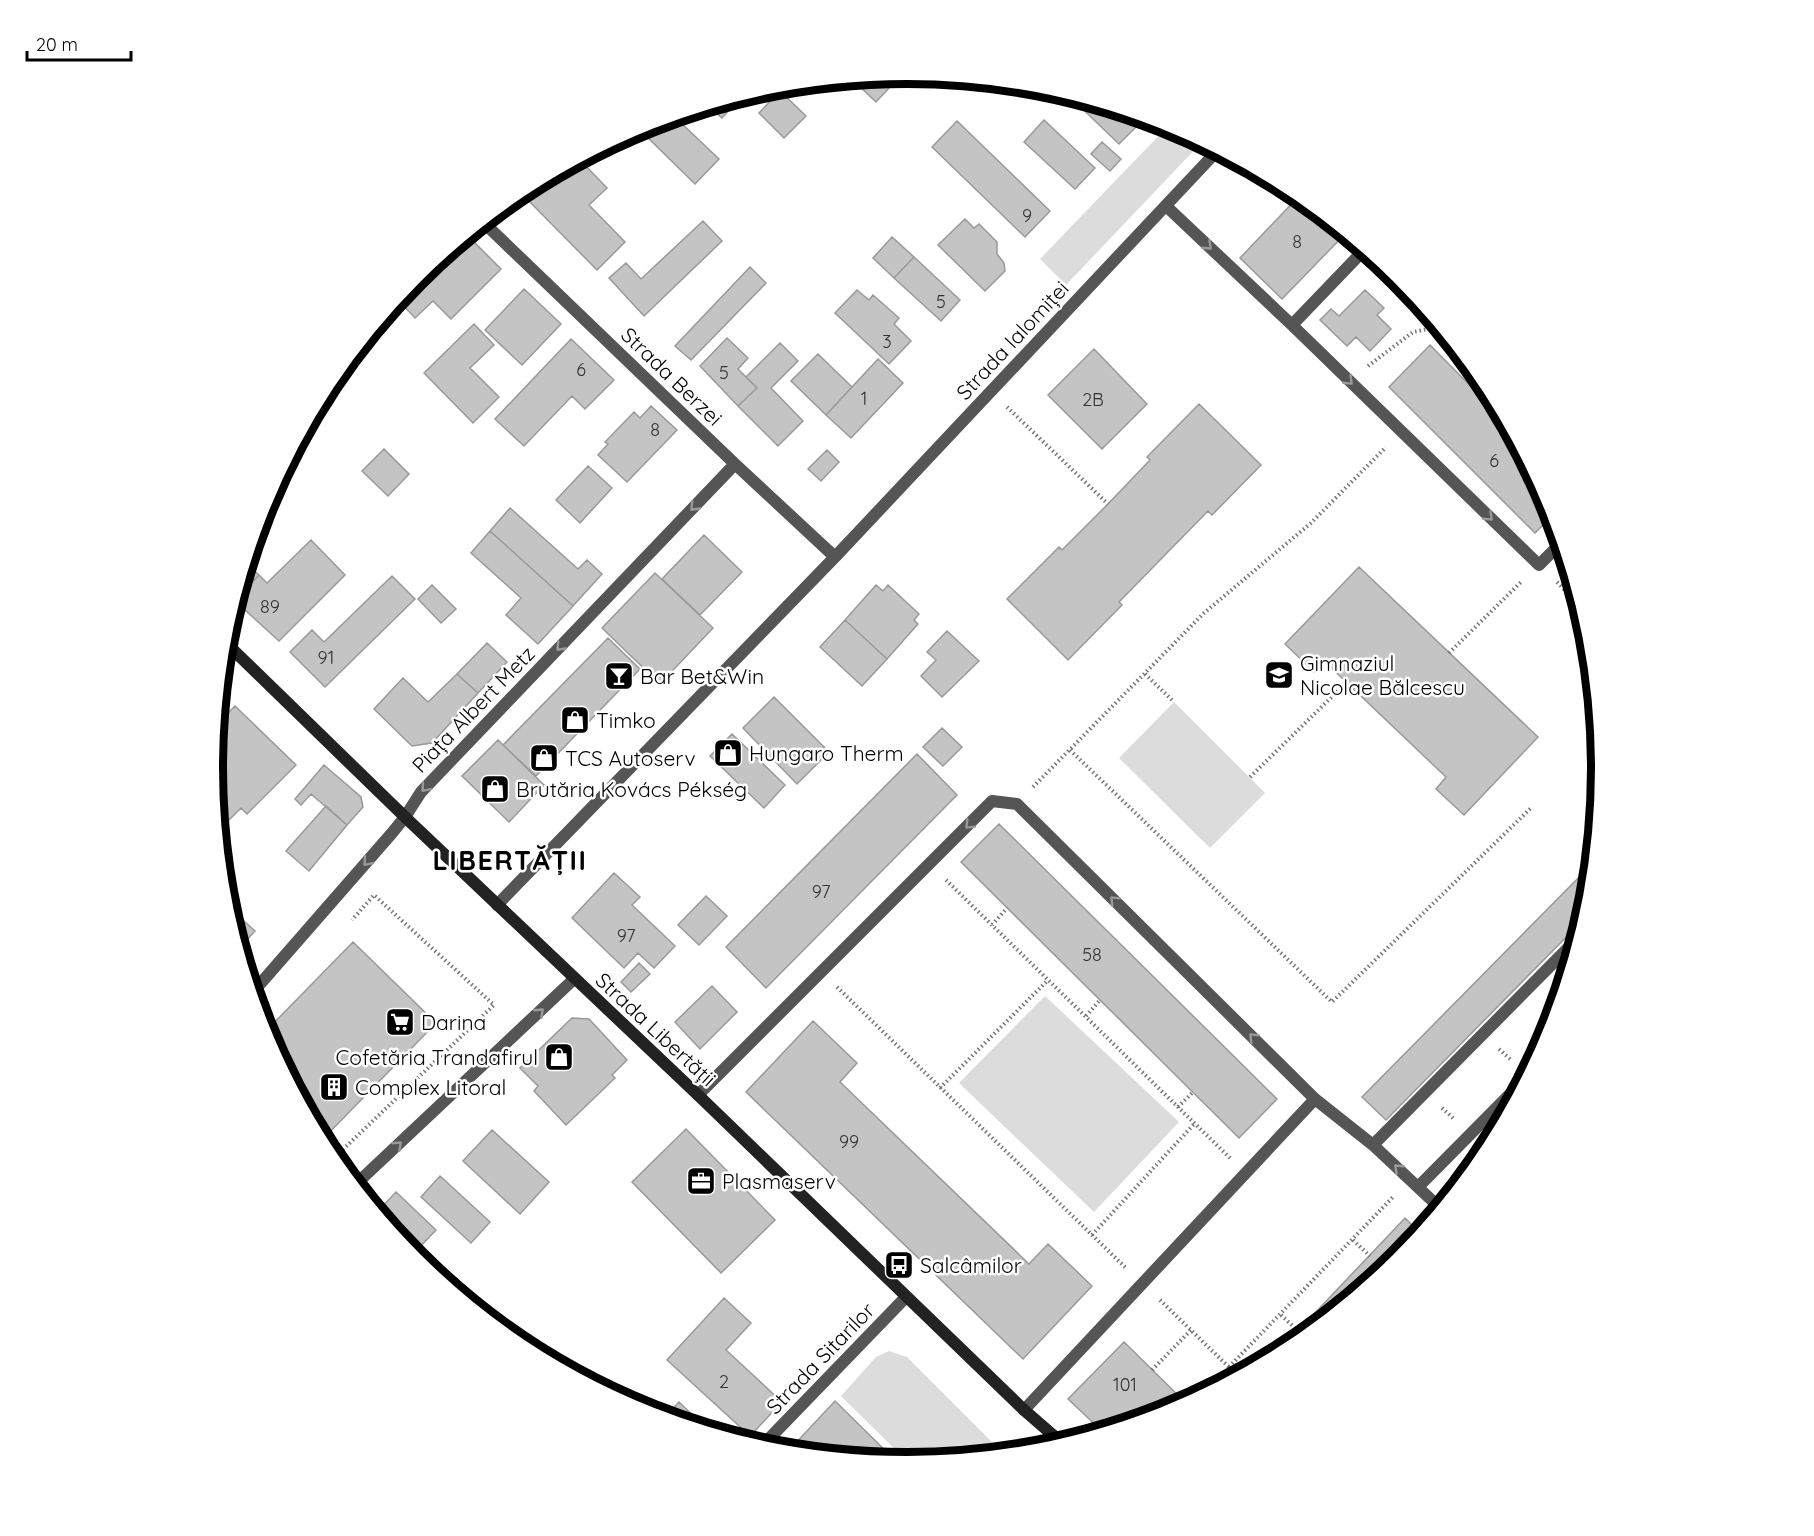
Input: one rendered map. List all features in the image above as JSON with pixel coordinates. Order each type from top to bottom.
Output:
[{"type":"main road","name":"Strada Libertății","points":[[234,650],[906,1297],[1054,1436]]},
{"type":"street","name":"Strada Ialomiței","points":[[835,557],[1212,156]]},
{"type":"street","points":[[1166,206],[1539,565],[1555,549]]},
{"type":"street","name":"Strada Berzei","points":[[488,227],[835,557]]},
{"type":"street","points":[[1292,325],[1359,255]]},
{"type":"street","name":"Piața Albert Metz","points":[[258,986],[354,878],[405,817],[421,792],[735,464]]},
{"type":"street","points":[[497,905],[835,557]]},
{"type":"street","points":[[698,1095],[992,801],[1017,804],[1315,1099],[1373,1145],[1434,1203]]},
{"type":"street","points":[[1373,1145],[1567,949]]},
{"type":"street","points":[[361,1180],[574,979]]},
{"type":"street","points":[[1024,1410],[1315,1099]]},
{"type":"street","points":[[1414,1183],[1470,1134],[1505,1099]]},
{"type":"street","name":"Strada Sitarilor","points":[[770,1438],[906,1297]]},
{"type":"path","points":[[1348,381],[1413,332],[1431,329]]},
{"type":"path","points":[[1003,403],[1108,504]]},
{"type":"path","points":[[1017,804],[1204,613],[1311,523],[1401,432]]},
{"type":"path","points":[[1449,653],[1539,565],[1569,595]]},
{"type":"path","points":[[1145,674],[1174,702]]},
{"type":"path","points":[[1250,777],[1346,683]]},
{"type":"path","points":[[1070,750],[1332,1002],[1531,808]]},
{"type":"path","points":[[929,864],[1245,1173]]},
{"type":"path","points":[[341,1152],[494,1005],[374,895]]},
{"type":"path","points":[[992,925],[1007,908]]},
{"type":"path","points":[[821,972],[1232,1369]]},
{"type":"path","points":[[940,1088],[1048,980]]},
{"type":"path","points":[[1086,1017],[1100,1000]]},
{"type":"path","points":[[1483,1034],[1518,1067]]},
{"type":"path","points":[[1178,1107],[1193,1092]]},
{"type":"path","points":[[1425,1092],[1470,1134]]},
{"type":"path","points":[[1092,1235],[1195,1123]]},
{"type":"path","points":[[1229,1367],[1353,1240],[1414,1183]]},
{"type":"path","points":[[1353,1240],[1370,1256]]},
{"type":"path","points":[[1281,1315],[1297,1330]]},
{"type":"path","points":[[1152,1370],[1191,1330]]},
{"type":"shaded area","points":[[1161,133],[1196,148],[1066,285],[1040,259]]},
{"type":"shaded area","points":[[1174,702],[1265,793],[1210,848],[1119,758]]},
{"type":"shaded area","points":[[1045,996],[1179,1122],[1094,1212],[959,1083]]},
{"type":"shaded area","points":[[889,1351],[907,1357],[996,1446],[952,1451],[898,1452],[841,1396],[876,1357]]},
{"type":"building","points":[[890,84],[891,86],[876,102],[859,85]]},
{"type":"building","points":[[785,95],[806,116],[784,138],[759,113],[774,97]]},
{"type":"building","points":[[733,106],[722,118],[715,112]]},
{"type":"building","points":[[1079,106],[1139,124],[1119,144]]},
{"type":"building","points":[[1044,120],[1095,168],[1075,189],[1024,142]]},
{"type":"building","points":[[957,121],[1050,211],[1025,237],[932,147]]},
{"type":"building","points":[[681,122],[719,159],[695,184],[646,136]]},
{"type":"building","points":[[1102,142],[1121,159],[1110,171],[1091,154]]},
{"type":"building","points":[[585,165],[607,188],[589,205],[625,242],[597,270],[527,199]]},
{"type":"building","points":[[1292,203],[1340,239],[1282,299],[1240,258]]},
{"type":"building","points":[[965,219],[974,228],[979,224],[997,242],[997,254],[1004,263],[1005,271],[985,291],[938,245]]},
{"type":"building","points":[[703,221],[722,241],[644,316],[609,278],[626,263],[641,279]]},
{"type":"building","points":[[892,237],[914,257],[894,278],[873,258]]},
{"type":"building","points":[[472,240],[501,269],[451,319],[433,301],[415,318],[403,306],[423,284]]},
{"type":"building","points":[[914,257],[960,300],[941,321],[894,278]]},
{"type":"building","points":[[750,267],[766,283],[691,360],[675,346]]},
{"type":"building","points":[[524,289],[561,324],[522,365],[485,330]]},
{"type":"building","points":[[857,290],[869,300],[873,295],[899,318],[894,324],[911,341],[889,364],[835,313]]},
{"type":"building","points":[[1365,290],[1384,308],[1377,315],[1391,329],[1370,351],[1356,337],[1347,346],[1320,320],[1331,309],[1339,316]]},
{"type":"building","points":[[474,324],[494,345],[470,368],[499,397],[473,423],[424,373]]},
{"type":"building","points":[[727,338],[748,358],[738,369],[757,388],[738,406],[700,366]]},
{"type":"building","points":[[571,339],[614,380],[585,409],[572,396],[524,446],[495,419]]},
{"type":"building","points":[[780,343],[798,361],[771,388],[803,421],[778,446],[738,406],[757,388],[746,377]]},
{"type":"building","points":[[1430,345],[1482,397],[1520,465],[1545,523],[1535,533],[1389,387]]},
{"type":"building","points":[[1094,349],[1147,404],[1102,449],[1048,395]]},
{"type":"building","points":[[818,354],[852,387],[826,415],[791,381]]},
{"type":"building","points":[[878,359],[903,383],[851,438],[826,415]]},
{"type":"building","points":[[1199,404],[1261,465],[1212,515],[1208,511],[1119,602],[1122,605],[1068,660],[1007,599],[1059,547],[1062,550],[1108,504],[1150,460],[1147,457]]},
{"type":"building","points":[[651,406],[677,430],[627,482],[598,455],[608,444],[605,442],[634,412],[640,418]]},
{"type":"building","points":[[384,449],[409,474],[388,496],[362,471]]},
{"type":"building","points":[[827,450],[839,462],[821,481],[808,469]]},
{"type":"building","points":[[588,466],[612,488],[580,523],[556,500]]},
{"type":"building","points":[[510,508],[578,569],[587,560],[602,574],[573,606],[490,531]]},
{"type":"building","points":[[490,531],[573,606],[538,644],[506,615],[521,598],[471,553]]},
{"type":"building","points":[[704,535],[742,572],[700,615],[662,579]]},
{"type":"building","points":[[311,540],[345,575],[279,641],[242,608],[247,587],[259,575],[267,583]]},
{"type":"building","points":[[1359,567],[1538,737],[1464,815],[1436,789],[1446,777],[1324,661],[1314,672],[1285,644]]},
{"type":"building","points":[[253,569],[259,575],[247,587]]},
{"type":"building","points":[[655,573],[713,628],[660,684],[602,628]]},
{"type":"building","points":[[392,576],[415,599],[325,687],[290,652],[312,630],[324,642]]},
{"type":"building","points":[[432,585],[456,609],[441,623],[418,599]]},
{"type":"building","points":[[876,585],[883,591],[888,585],[919,614],[914,620],[918,624],[887,659],[845,620]]},
{"type":"building","points":[[845,620],[887,659],[862,686],[820,647]]},
{"type":"building","points":[[947,631],[979,661],[942,697],[921,676],[936,660],[927,652]]},
{"type":"building","points":[[608,638],[640,669],[536,776],[503,745]]},
{"type":"building","points":[[487,643],[507,662],[478,693],[457,674]]},
{"type":"building","points":[[457,674],[478,693],[432,743],[412,746],[374,709],[403,678],[428,702]]},
{"type":"building","points":[[774,697],[829,752],[797,784],[743,728]]},
{"type":"building","points":[[235,706],[296,765],[247,814],[241,808],[225,824],[223,768],[225,716]]},
{"type":"building","points":[[942,728],[962,747],[943,766],[923,747]]},
{"type":"building","points":[[732,734],[785,785],[764,808],[710,756]]},
{"type":"building","points":[[498,740],[544,785],[509,822],[462,776]]},
{"type":"building","points":[[917,754],[957,795],[766,988],[726,947]]},
{"type":"building","points":[[324,765],[361,797],[363,807],[347,825],[311,794],[301,805],[295,799]]},
{"type":"building","points":[[326,806],[347,825],[309,871],[286,851]]},
{"type":"building","points":[[999,824],[1277,1099],[1239,1138],[961,862]]},
{"type":"building","points":[[614,873],[640,897],[632,905],[675,946],[654,968],[638,953],[624,968],[572,918]]},
{"type":"building","points":[[1582,874],[1571,932],[1386,1120],[1362,1097]]},
{"type":"building","points":[[706,896],[727,916],[699,945],[678,925]]},
{"type":"building","points":[[240,917],[255,931],[245,942]]},
{"type":"building","name":"Complex Litoral","points":[[353,942],[436,1023],[329,1133],[294,1071],[273,1024]]},
{"type":"building","points":[[639,963],[650,974],[631,992],[621,982]]},
{"type":"building","points":[[712,986],[737,1012],[700,1049],[675,1022]]},
{"type":"building","points":[[572,1018],[589,1019],[627,1060],[612,1075],[615,1078],[566,1125],[534,1091],[538,1086],[520,1068]]},
{"type":"building","points":[[813,1021],[857,1063],[840,1082],[1029,1264],[1048,1244],[1092,1286],[1023,1359],[746,1092]]},
{"type":"building","points":[[686,1129],[775,1220],[721,1273],[632,1182]]},
{"type":"building","points":[[492,1130],[549,1182],[520,1214],[463,1161]]},
{"type":"building","points":[[440,1176],[490,1222],[471,1243],[421,1197]]},
{"type":"building","points":[[396,1192],[436,1230],[419,1248],[382,1206]]},
{"type":"building","points":[[1405,1218],[1414,1227],[1391,1252],[1358,1282],[1303,1325]]},
{"type":"building","points":[[724,1298],[751,1323],[726,1350],[782,1402],[752,1434],[746,1433],[667,1360]]},
{"type":"building","points":[[1124,1342],[1178,1396],[1096,1425],[1068,1399]]},
{"type":"building","points":[[835,1401],[886,1452],[862,1451],[796,1443]]},
{"type":"building","points":[[679,1402],[696,1419],[687,1416],[671,1410]]},
{"type":"place","name":"Gimnaziul Nicolae Bălcescu","points":[[1279,675]]},
{"type":"place","name":"Bar Bet&Win","points":[[619,676]]},
{"type":"place","name":"Timko","points":[[575,720]]},
{"type":"place","name":"Hungaro Therm","points":[[728,753]]},
{"type":"place","name":"TCS Autoserv","points":[[544,758]]},
{"type":"place","name":"Brutăria Kovács Pékség","points":[[495,789]]},
{"type":"place","name":"Darina","points":[[400,1022]]},
{"type":"place","name":"Cofetăria Trandafirul","points":[[559,1057]]},
{"type":"place","name":"Complex Litoral","points":[[334,1087]]},
{"type":"place","name":"Plasmaserv","points":[[701,1181]]},
{"type":"place","name":"Salcâmilor","points":[[899,1265]]},
{"type":"district","name":"LIBERTĂȚII","points":[[510,860]]}]
